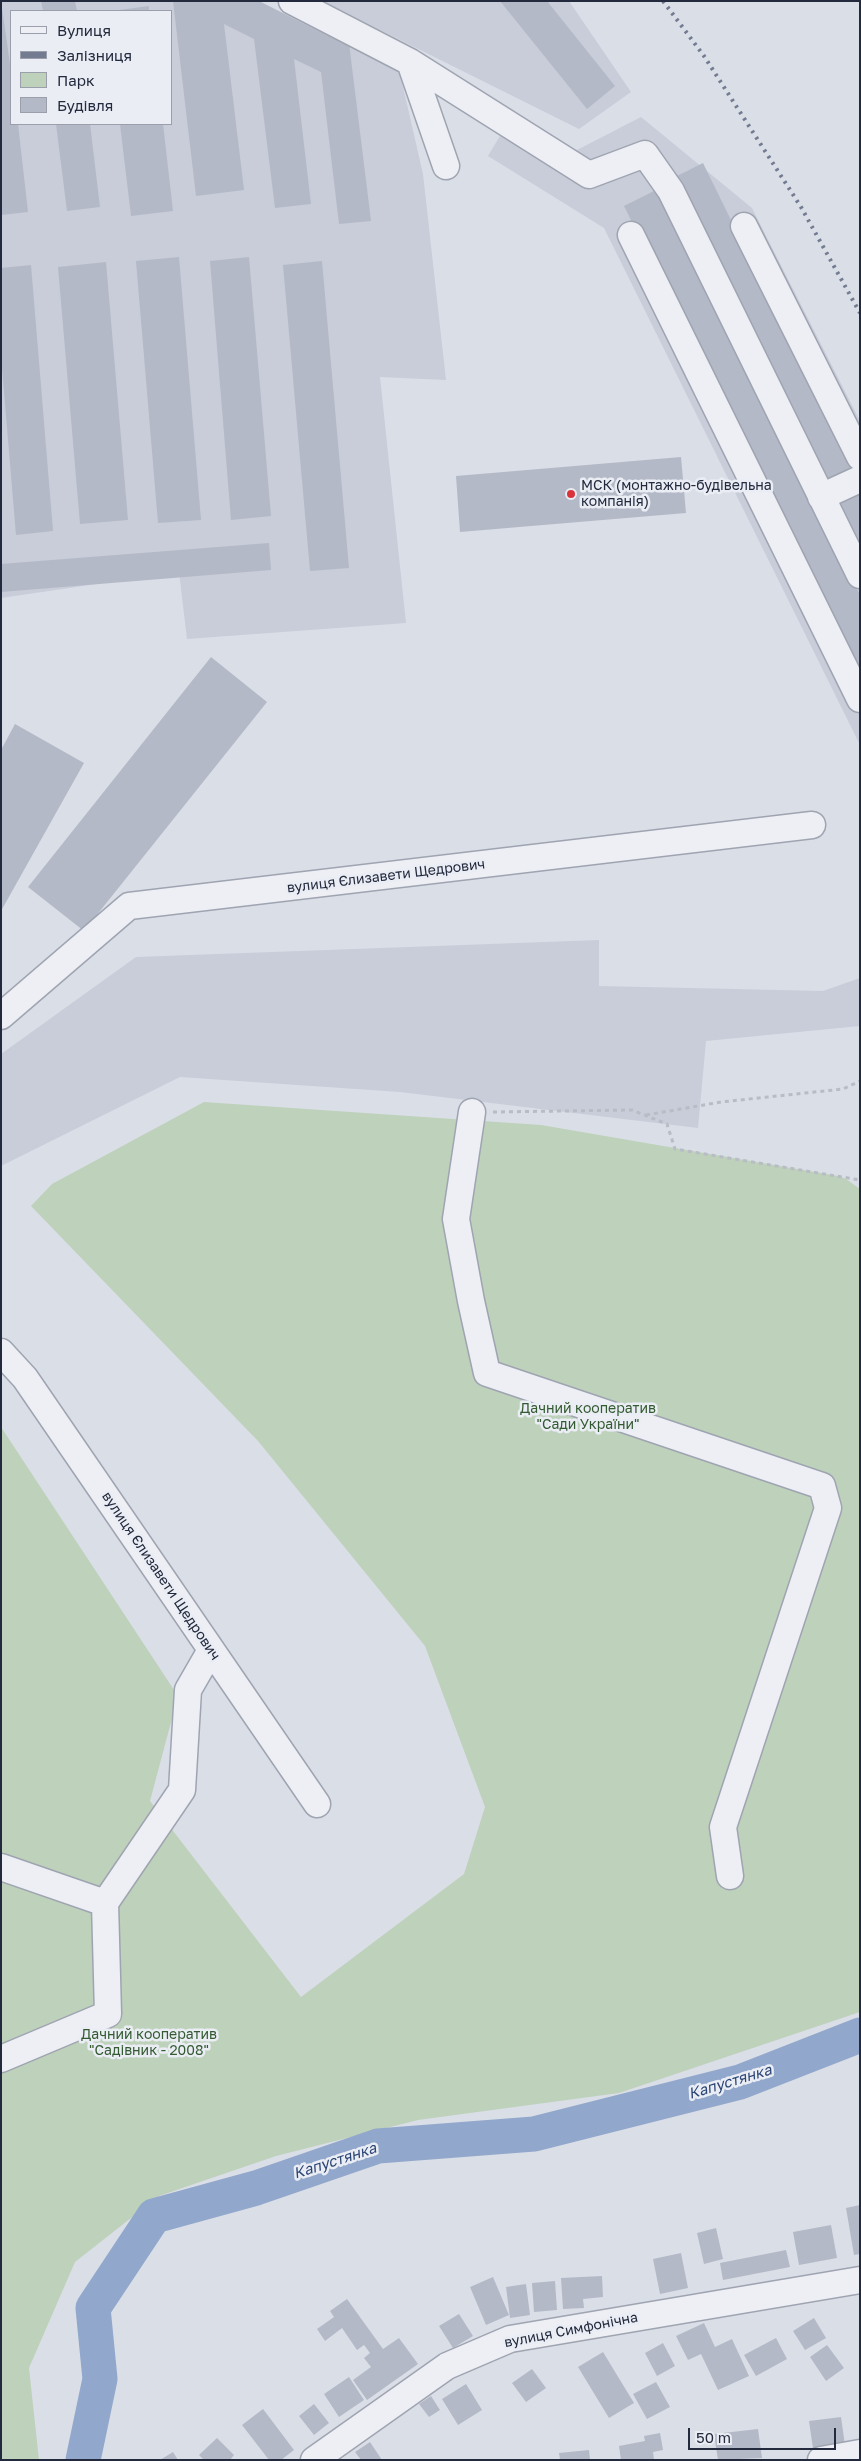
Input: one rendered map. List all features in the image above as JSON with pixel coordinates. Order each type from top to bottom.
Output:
[{"type":"street","points":[[292,1],[410,62],[589,175],[645,154],[671,192],[860,575]]},
{"type":"street","points":[[410,62],[446,166]]},
{"type":"street","points":[[744,226],[860,457]]},
{"type":"street","points":[[631,235],[860,699]]},
{"type":"street","points":[[822,497],[860,479]]},
{"type":"street","name":"вулиця Єлизавети Щедрович","points":[[1,1016],[129,906],[812,825]]},
{"type":"street","points":[[472,1112],[456,1219],[487,1373],[822,1486],[828,1508],[723,1828],[730,1876]]},
{"type":"street","name":"вулиця Єлизавети Щедрович","points":[[1,1352],[25,1378],[317,1804]]},
{"type":"street","points":[[1,2059],[108,2014],[105,1903],[182,1790],[188,1690],[211,1650]]},
{"type":"street","points":[[1,1868],[105,1903]]},
{"type":"street","name":"вулиця Симфонічна","points":[[314,2460],[448,2366],[510,2339],[860,2280]]},
{"type":"street","points":[[821,2460],[860,2453]]},
{"type":"path","points":[[645,1115],[721,1102],[843,1089],[860,1081]]},
{"type":"path","points":[[472,1112],[632,1110],[667,1124],[675,1149],[860,1180]]},
{"type":"shaded area","points":[[1,1],[247,1],[398,65],[423,174],[446,380],[380,377],[406,623],[187,639],[179,572],[1,598]]},
{"type":"shaded area","points":[[322,1],[569,1],[631,92],[579,129]]},
{"type":"shaded area","points":[[513,114],[575,151],[641,117],[752,208],[860,421],[860,745],[604,228],[488,156]]},
{"type":"shaded area","points":[[599,940],[599,986],[823,991],[860,978],[860,1026],[706,1041],[698,1128],[400,1092],[180,1077],[1,1166],[1,1054],[136,957]]},
{"type":"green space","name":"Дачний кооператив \"Сади України\"","points":[[204,1102],[541,1125],[838,1176],[860,1189],[860,2012],[619,2093],[418,2120],[276,2156],[159,2196],[75,2262],[29,2368],[39,2460],[1,2460],[1,1427],[178,1696],[150,1801],[301,1997],[464,1874],[485,1807],[425,1646],[258,1441],[31,1206],[52,1184]]},
{"type":"building","points":[[1,1],[10,64],[10,125],[18,125],[28,212],[1,215]]},
{"type":"building","points":[[41,1],[75,1],[77,10],[43,10]]},
{"type":"building","points":[[173,1],[259,1],[344,44],[349,43],[371,221],[339,224],[321,72],[294,59],[311,204],[275,208],[254,39],[224,24],[244,190],[196,196]]},
{"type":"building","points":[[500,1],[547,1],[615,86],[587,109]]},
{"type":"building","points":[[149,6],[149,10],[119,10]]},
{"type":"building","points":[[56,125],[90,125],[100,207],[67,211]]},
{"type":"building","points":[[120,125],[163,125],[173,211],[131,216]]},
{"type":"building","points":[[703,163],[853,469],[826,482],[677,176]]},
{"type":"building","points":[[658,189],[860,595],[860,681],[624,206]]},
{"type":"building","points":[[179,257],[201,520],[158,523],[136,261]]},
{"type":"building","points":[[249,257],[271,516],[231,520],[210,261]]},
{"type":"building","points":[[322,261],[349,568],[310,571],[283,265]]},
{"type":"building","points":[[106,262],[128,520],[80,524],[58,267]]},
{"type":"building","points":[[31,265],[53,531],[16,535],[1,356],[1,268]]},
{"type":"building","name":"МСК (монтажно-будівельна компанія)","points":[[681,457],[686,513],[460,532],[456,476]]},
{"type":"building","points":[[860,489],[860,561],[831,502]]},
{"type":"building","points":[[269,543],[271,570],[1,592],[1,564]]},
{"type":"building","points":[[211,657],[267,702],[84,931],[28,887]]},
{"type":"building","points":[[15,724],[84,763],[1,911],[1,750]]},
{"type":"building","points":[[860,2205],[860,2254],[854,2255],[846,2208]]},
{"type":"building","points":[[831,2225],[837,2258],[799,2265],[793,2232]]},
{"type":"building","points":[[716,2228],[723,2259],[704,2264],[697,2233]]},
{"type":"building","points":[[786,2250],[790,2267],[723,2280],[720,2263]]},
{"type":"building","points":[[681,2253],[688,2288],[660,2294],[653,2259]]},
{"type":"building","points":[[602,2276],[603,2297],[583,2299],[584,2308],[563,2309],[561,2278]]},
{"type":"building","points":[[493,2277],[509,2315],[486,2325],[470,2287]]},
{"type":"building","points":[[555,2281],[557,2310],[534,2312],[532,2283]]},
{"type":"building","points":[[526,2284],[530,2315],[510,2318],[506,2287]]},
{"type":"building","points":[[347,2299],[383,2349],[399,2338],[418,2364],[367,2400],[353,2380],[371,2367],[364,2358],[370,2353],[364,2345],[357,2350],[342,2328],[325,2341],[317,2329],[334,2317],[330,2311]]},
{"type":"building","points":[[459,2314],[473,2336],[453,2348],[439,2326]]},
{"type":"building","points":[[814,2318],[826,2338],[805,2350],[793,2331]]},
{"type":"building","points":[[704,2323],[715,2347],[732,2339],[749,2376],[718,2390],[701,2354],[688,2360],[676,2336]]},
{"type":"building","points":[[776,2338],[787,2359],[756,2376],[744,2355]]},
{"type":"building","points":[[663,2343],[675,2366],[657,2376],[645,2353]]},
{"type":"building","points":[[827,2345],[844,2368],[826,2381],[810,2357]]},
{"type":"building","points":[[603,2352],[634,2403],[609,2418],[578,2367]]},
{"type":"building","points":[[532,2369],[546,2388],[526,2402],[512,2383]]},
{"type":"building","points":[[349,2377],[364,2400],[339,2417],[324,2394]]},
{"type":"building","points":[[656,2382],[670,2407],[647,2419],[633,2394]]},
{"type":"building","points":[[466,2384],[482,2410],[458,2425],[442,2399]]},
{"type":"building","points":[[431,2396],[440,2410],[429,2417],[419,2404]]},
{"type":"building","points":[[314,2404],[329,2423],[314,2435],[299,2416]]},
{"type":"building","points":[[263,2409],[294,2450],[281,2460],[269,2460],[242,2425]]},
{"type":"building","points":[[841,2417],[845,2445],[813,2449],[809,2421]]},
{"type":"building","points":[[758,2429],[762,2458],[718,2460],[714,2434]]},
{"type":"building","points":[[660,2433],[663,2450],[653,2452],[654,2460],[621,2460],[619,2446],[645,2441],[644,2436]]},
{"type":"building","points":[[217,2438],[234,2455],[230,2460],[204,2460],[199,2455]]},
{"type":"building","points":[[370,2442],[382,2460],[361,2460],[355,2452]]},
{"type":"building","points":[[589,2450],[590,2460],[560,2460],[559,2453]]},
{"type":"building","points":[[173,2452],[178,2460],[160,2460]]},
{"type":"waterway","name":"Капустянка","points":[[83,2460],[100,2379],[93,2308],[154,2216],[256,2188],[378,2146],[534,2134],[740,2082],[860,2035]]},
{"type":"railway","points":[[663,1],[704,56],[801,207],[860,313]]},
{"type":"place","name":"МСК (монтажно-будівельна компанія)","points":[[571,494]]},
{"type":"park label","name":"Дачний кооператив \"Садівник - 2008\"","points":[[149,2044]]}]
